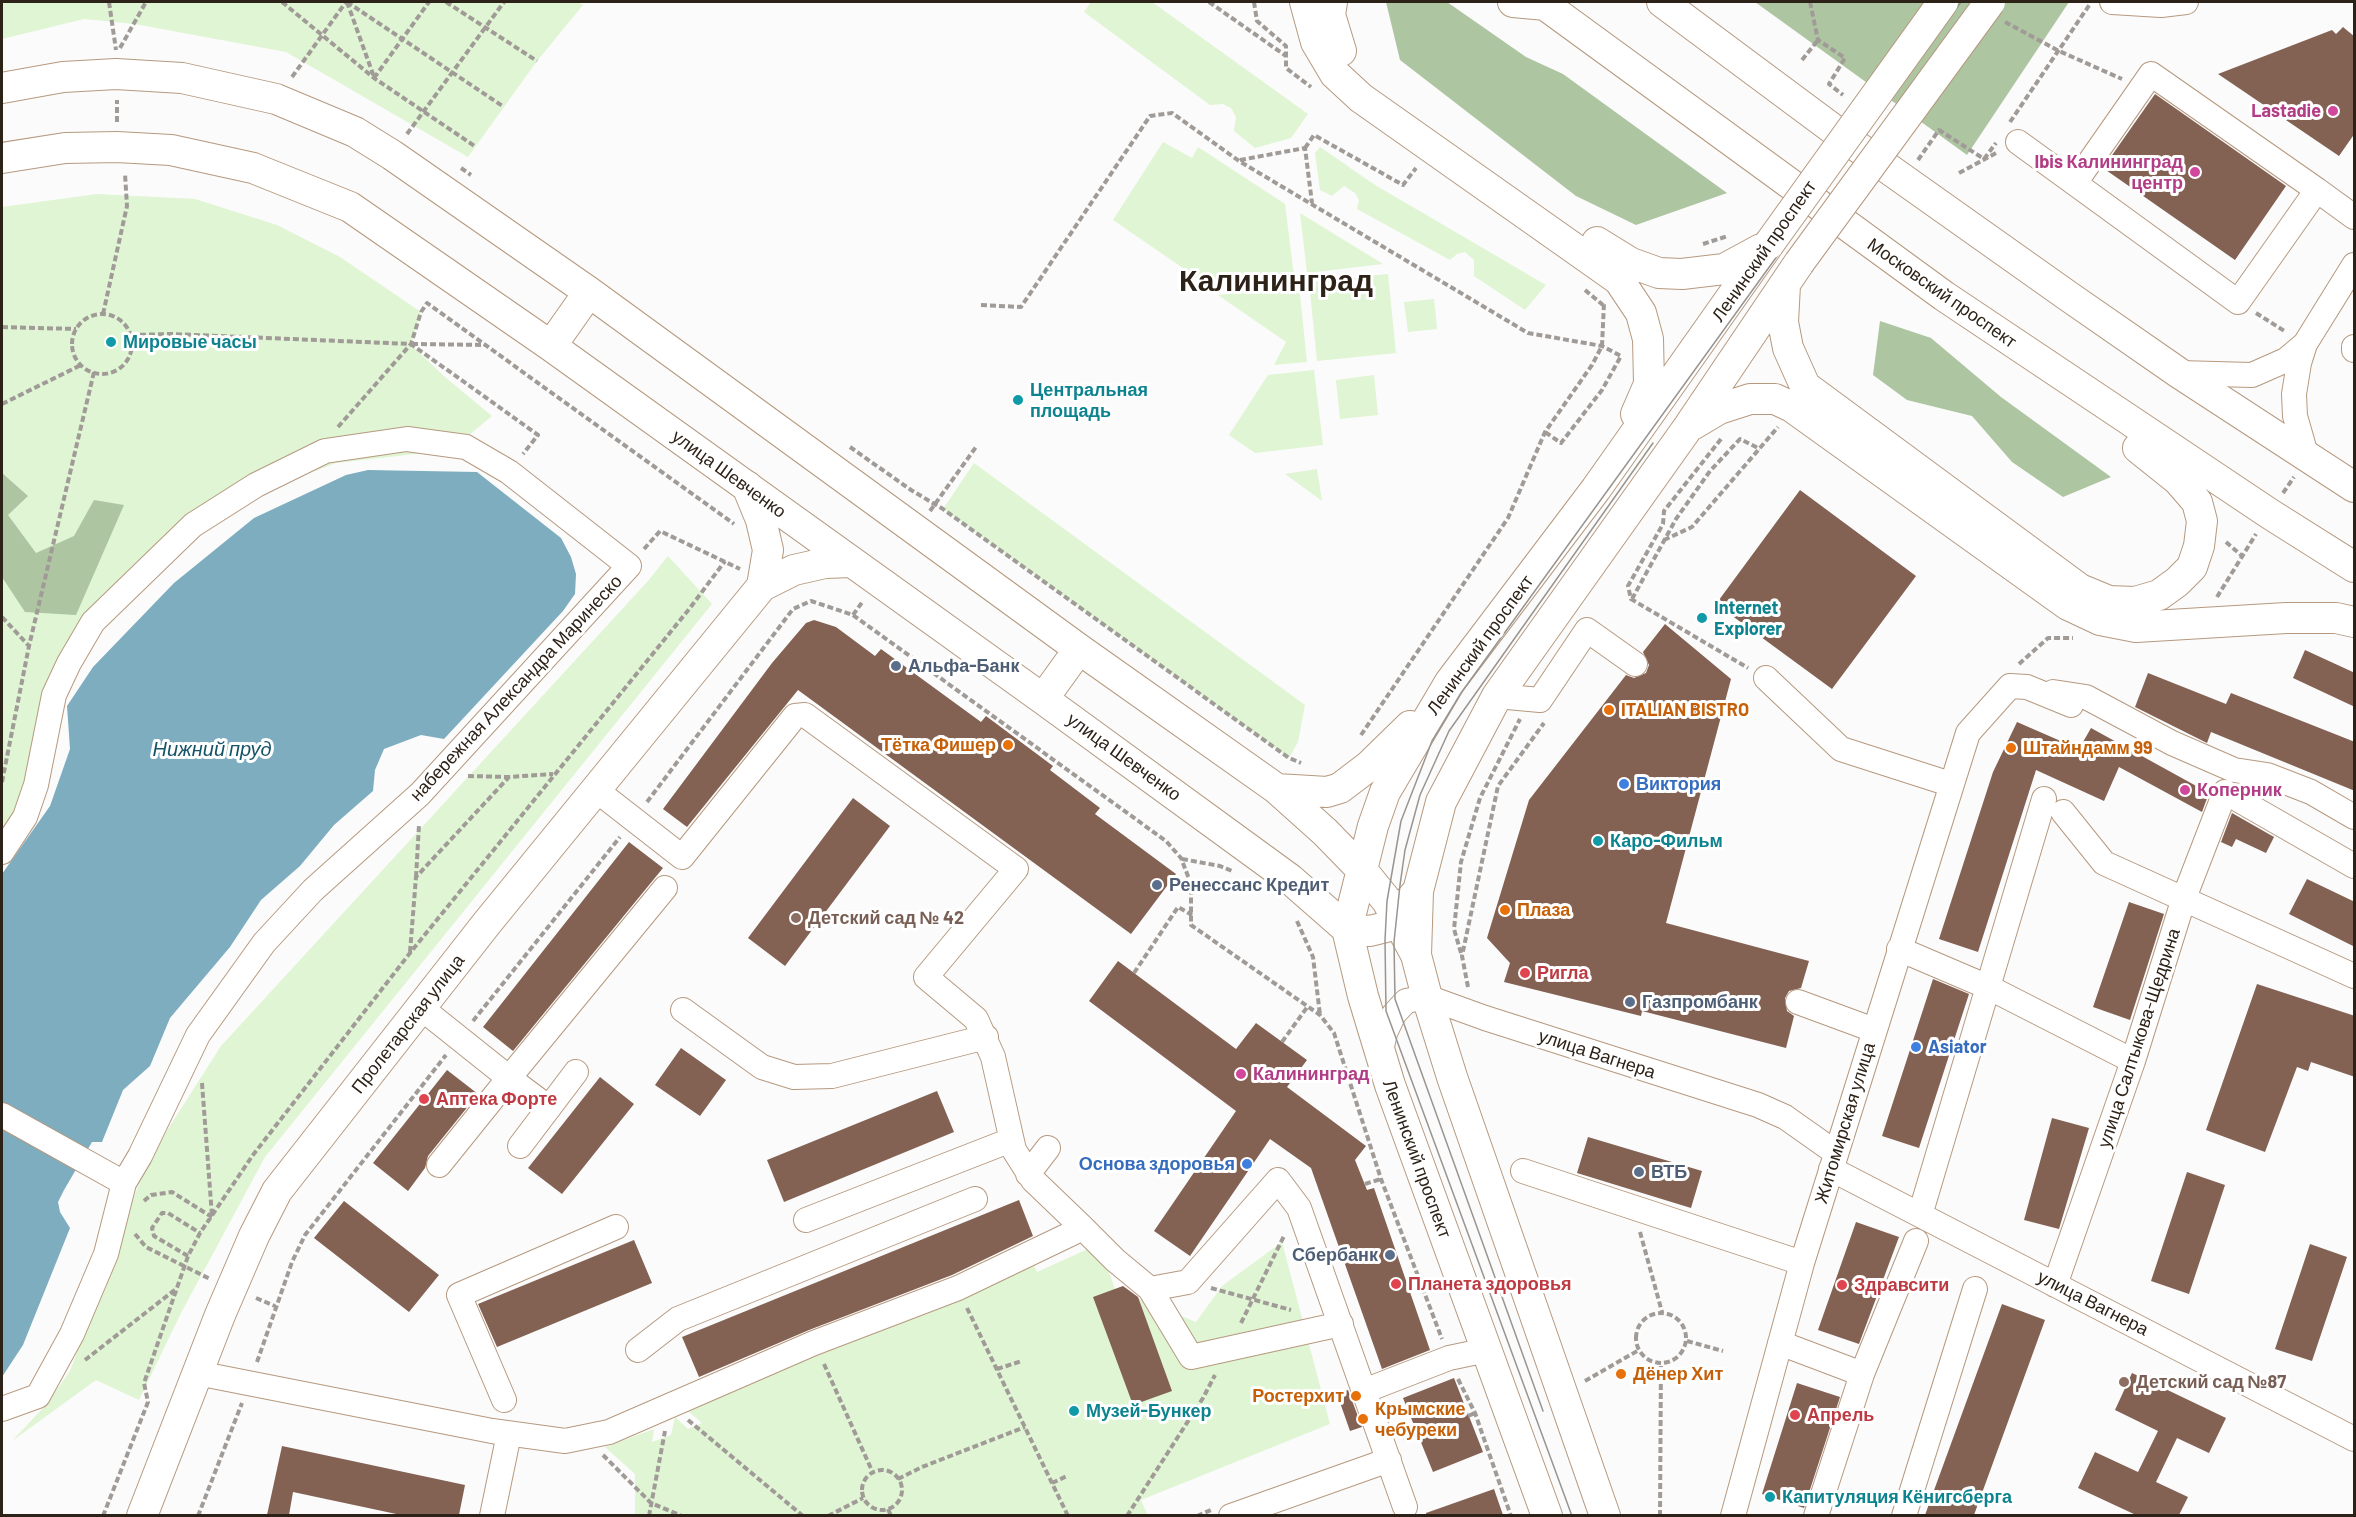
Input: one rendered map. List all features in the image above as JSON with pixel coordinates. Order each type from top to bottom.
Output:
[{"type":"main road","points":[[1305,2],[1316,42],[1335,74],[1361,98],[1619,280],[1641,313],[1648,339],[1650,362],[1648,384],[1621,453]]},
{"type":"main road","points":[[1332,2],[1330,15],[1335,38],[1347,64],[1355,71],[1631,263],[1659,273],[1710,273],[1732,266],[1768,244]]},
{"type":"main road","points":[[1513,2],[1544,3]]},
{"type":"main road","points":[[1662,2],[1845,138],[2179,373],[2355,487]]},
{"type":"main road","name":"Ленинский проспект","points":[[1547,1515],[1380,1055],[1347,929],[1373,826],[1385,792],[1450,682],[1621,453],[1768,244],[1943,2]]},
{"type":"main road","name":"Московский проспект","points":[[1544,3],[2019,348],[2270,514],[2355,567]]},
{"type":"main road","name":"Ленинский проспект","points":[[1605,1515],[1456,1088],[1416,955],[1418,891],[1441,802],[1497,696],[1689,426],[1792,274],[1994,10]]},
{"type":"main road","points":[[2,88],[54,78],[116,74],[182,78],[276,99],[355,132],[392,154],[589,292],[1079,649],[1277,789],[1325,831],[1362,870],[1397,917],[1416,955]]},
{"type":"main road","name":"улица Шевченко","points":[[2,158],[65,148],[117,147],[171,150],[253,168],[350,207],[551,346],[1043,699],[1290,879],[1347,929]]},
{"type":"main road","points":[[1792,274],[1783,322],[1788,348],[1806,386],[2080,589],[2109,601],[2135,602],[2159,595],[2192,567],[2199,546],[2202,521],[2197,502],[2178,480],[2140,449],[2081,411],[2019,348]]},
{"type":"main road","points":[[551,346],[589,292]]},
{"type":"main road","points":[[1689,426],[1719,409],[1750,399],[1775,399],[1792,406],[2068,604],[2100,620],[2136,627],[2201,625],[2286,618],[2336,618],[2355,622]]},
{"type":"main road","name":"Пролетарская улица","points":[[747,486],[761,520],[768,550],[762,586]]},
{"type":"main road","name":"Пролетарская улица","points":[[142,1515],[197,1373],[254,1236],[277,1191],[420,1007],[762,586],[794,570],[825,563],[852,562]]},
{"type":"main road","points":[[1043,699],[1079,649]]},
{"type":"main road","points":[[1277,789],[1327,792],[1340,788],[1397,741],[1450,682]]},
{"type":"main road","points":[[1347,929],[1370,932],[1386,927],[1418,891]]},
{"type":"street","points":[[2112,2],[2161,6],[2186,2]]},
{"type":"street","points":[[2075,183],[2151,75],[2355,217]]},
{"type":"street","points":[[2007,137],[2075,183],[2238,302],[2317,190]]},
{"type":"street","points":[[2179,373],[2252,375],[2286,360],[2304,344],[2355,265]]},
{"type":"street","points":[[2304,344],[2299,363],[2294,405],[2307,458]]},
{"type":"street","name":"набережная Александра Маринеско","points":[[2,852],[24,817],[36,785],[54,695],[69,663],[93,622],[193,525],[256,485],[325,451],[407,439],[466,447],[509,472],[629,566],[420,794],[314,890],[264,944],[198,1035],[124,1183],[106,1254],[72,1334],[38,1396],[2,1409]]},
{"type":"street","points":[[1497,696],[1540,700],[1587,630],[1635,664]]},
{"type":"street","points":[[1766,678],[1841,748],[1950,784]]},
{"type":"street","name":"Житомирская улица","points":[[1733,1515],[1802,1263],[1950,784],[1968,733],[2010,686],[2027,687]]},
{"type":"street","points":[[2027,687],[2071,705]]},
{"type":"street","points":[[2027,687],[2086,697],[2172,743],[2234,770],[2267,775],[2312,792],[2355,817]]},
{"type":"street","points":[[596,790],[682,857],[795,716],[805,715],[1016,869],[926,977],[975,1019],[986,1037],[993,1057],[1011,1140],[1028,1173],[1115,1260],[1150,1289],[1191,1357],[1341,1324]]},
{"type":"street","name":"улица Салтыкова-Щедрина","points":[[2055,1285],[2133,1061],[2184,898],[2224,792],[2355,866]]},
{"type":"street","points":[[1920,1215],[1988,987],[2053,806],[2104,863],[2355,976]]},
{"type":"street","points":[[439,1165],[665,888]]},
{"type":"street","points":[[1899,950],[1988,987],[2133,1061]]},
{"type":"street","points":[[1380,1055],[1385,1033],[1394,1014],[1406,1001],[1427,997]]},
{"type":"street","name":"улица Вагнера","points":[[1427,997],[1464,1011],[1758,1105],[1785,1117],[1834,1161],[1920,1215],[2179,1346],[2355,1439]]},
{"type":"street","points":[[1798,1002],[1874,1030]]},
{"type":"street","points":[[420,1007],[549,1108]]},
{"type":"street","points":[[683,1010],[762,1067],[794,1077],[832,1076],[986,1037]]},
{"type":"street","points":[[520,1146],[576,1072]]},
{"type":"street","points":[[2,1115],[124,1183]]},
{"type":"street","points":[[806,1220],[1011,1140]]},
{"type":"street","points":[[1028,1173],[1048,1148]]},
{"type":"street","points":[[1523,1171],[1802,1263]]},
{"type":"street","points":[[1150,1289],[1188,1282],[1278,1180],[1299,1208],[1405,1507]]},
{"type":"street","points":[[638,1350],[678,1319],[975,1199]]},
{"type":"street","points":[[504,1400],[459,1295],[616,1227]]},
{"type":"street","points":[[197,1373],[509,1434],[565,1441],[609,1432],[814,1343],[958,1288],[1083,1228]]},
{"type":"street","points":[[1816,1515],[1862,1374],[1916,1241]]},
{"type":"street","points":[[1904,1515],[1975,1289]]},
{"type":"street","points":[[1780,1343],[1862,1374]]},
{"type":"street","points":[[1364,1390],[1449,1358],[1487,1350]]},
{"type":"street","points":[[492,1515],[509,1434]]},
{"type":"street","points":[[1231,1515],[1389,1460]]},
{"type":"path","points":[[109,2],[116,54],[146,2]]},
{"type":"path","points":[[282,2],[374,78],[426,111],[476,147]]},
{"type":"path","points":[[292,78],[347,2]]},
{"type":"path","points":[[347,2],[504,107]]},
{"type":"path","points":[[347,2],[374,78]]},
{"type":"path","points":[[374,78],[429,2]]},
{"type":"path","points":[[446,2],[487,26],[537,61]]},
{"type":"path","points":[[407,134],[504,2]]},
{"type":"path","points":[[1209,2],[1286,56]]},
{"type":"path","points":[[1810,2],[1818,40],[1845,58],[1828,84],[1843,95]]},
{"type":"path","points":[[1959,173],[1984,159],[2007,137],[2059,51],[2092,2]]},
{"type":"path","points":[[1994,10],[2059,51],[2141,88]]},
{"type":"path","points":[[1802,60],[1818,40]]},
{"type":"path","points":[[103,314],[127,206],[127,180],[117,147],[116,74]]},
{"type":"path","points":[[981,305],[1021,307],[1150,116],[1172,113],[1239,160],[1528,333],[1602,346],[1621,356],[1602,390],[1561,443],[1545,432]]},
{"type":"path","points":[[1910,158],[1916,163],[1940,130],[1984,159]]},
{"type":"path","points":[[1312,204],[1305,148],[1314,135],[1402,185]]},
{"type":"path","points":[[1239,160],[1305,148]]},
{"type":"path","points":[[2238,302],[2304,344]]},
{"type":"path","points":[[325,451],[339,425],[411,344],[421,312],[427,303],[736,526]]},
{"type":"path","points":[[1355,741],[1508,518],[1545,432],[1592,365],[1602,346],[1603,305]]},
{"type":"path","points":[[103,314],[117,317],[126,325],[131,335],[132,347],[129,358],[121,367],[111,372],[94,372],[81,365],[73,352],[72,340],[83,320],[103,314]]},
{"type":"path","points":[[2,327],[76,329]]},
{"type":"path","points":[[131,335],[171,334],[485,345]]},
{"type":"path","points":[[411,344],[538,435]]},
{"type":"path","points":[[2,404],[81,365]]},
{"type":"path","points":[[2,782],[29,646],[94,372]]},
{"type":"path","points":[[1768,426],[1778,428]]},
{"type":"path","points":[[1728,430],[1664,511],[1663,524],[1628,586],[1631,599],[1766,678]]},
{"type":"path","points":[[1631,599],[1664,540],[1710,471],[1740,439],[1760,449],[1692,527],[1664,540]]},
{"type":"path","points":[[850,447],[911,490],[936,504],[1289,758],[1307,766]]},
{"type":"path","points":[[2201,625],[2241,555],[2307,458]]},
{"type":"path","points":[[629,566],[660,531],[740,569],[745,560]]},
{"type":"path","points":[[103,1515],[148,1402],[144,1383],[188,1256],[200,1233],[253,1155],[410,953],[690,608],[725,561]]},
{"type":"path","points":[[793,609],[811,601],[853,615],[1166,842],[1181,858],[1191,884],[1191,925],[1320,1015],[1334,1033],[1382,1179],[1449,1358],[1475,1413],[1511,1515]]},
{"type":"path","points":[[2,617],[29,646]]},
{"type":"path","points":[[2048,638],[2077,638]]},
{"type":"path","points":[[1464,1011],[1469,990],[1454,929],[1461,862],[1480,798],[1520,719],[1529,718]]},
{"type":"path","points":[[1462,956],[1498,786],[1547,718],[1538,718]]},
{"type":"path","points":[[438,775],[509,777],[554,774]]},
{"type":"path","points":[[416,877],[509,777]]},
{"type":"path","points":[[410,953],[420,794]]},
{"type":"path","points":[[1181,858],[1220,866],[1236,873]]},
{"type":"path","points":[[1134,973],[1178,907],[1192,915]]},
{"type":"path","points":[[1294,917],[1313,957],[1320,1015]]},
{"type":"path","points":[[1282,1042],[1308,1006]]},
{"type":"path","points":[[202,1081],[212,1217]]},
{"type":"path","points":[[1365,1185],[1382,1179]]},
{"type":"path","points":[[137,1208],[151,1195],[172,1192],[212,1217]]},
{"type":"path","points":[[1634,1209],[1662,1312]]},
{"type":"path","points":[[188,1256],[154,1236],[152,1228],[162,1213],[168,1212],[200,1233]]},
{"type":"path","points":[[135,1224],[133,1233],[146,1247],[184,1268]]},
{"type":"path","points":[[1188,1282],[1297,1312]]},
{"type":"path","points":[[958,1288],[1068,1515]]},
{"type":"path","points":[[84,1360],[177,1289]]},
{"type":"path","points":[[1662,1312],[1678,1318],[1683,1324],[1687,1341],[1681,1354],[1661,1363],[1645,1357],[1639,1350],[1636,1335],[1642,1322],[1648,1316],[1662,1312]]},
{"type":"path","points":[[1687,1341],[1723,1351]]},
{"type":"path","points":[[1584,1382],[1639,1350]]},
{"type":"path","points":[[997,1369],[1022,1360]]},
{"type":"path","points":[[1660,1515],[1661,1363]]},
{"type":"path","points":[[830,1378],[873,1473]]},
{"type":"path","points":[[649,1515],[670,1406],[803,1515]]},
{"type":"path","points":[[1468,1416],[1475,1413]]},
{"type":"path","points":[[898,1479],[922,1467],[1025,1427]]},
{"type":"path","points":[[585,1437],[651,1503],[682,1515]]},
{"type":"path","points":[[885,1471],[898,1479],[901,1486],[900,1498],[888,1509],[874,1509],[863,1498],[863,1483],[873,1473],[885,1471]]},
{"type":"path","points":[[1052,1483],[1067,1476]]},
{"type":"path","points":[[828,1515],[863,1498]]},
{"type":"path","points":[[888,1509],[891,1515]]},
{"type":"green space","points":[[2,2],[578,2],[583,5],[537,61],[468,157],[286,52],[135,24],[84,19],[2,39]]},
{"type":"green space","points":[[1091,2],[1152,2],[1308,114],[1291,138],[1255,148],[1234,131],[1236,117],[1231,108],[1223,104],[1210,105],[1084,12]]},
{"type":"green space","points":[[1386,2],[1447,2],[1526,57],[1563,74],[1727,193],[1636,225],[1576,196],[1400,60]]},
{"type":"green space","points":[[1755,2],[2069,2],[1967,155]]},
{"type":"green space","points":[[1163,142],[1192,158],[1198,147],[1285,204],[1294,276],[1212,288],[1113,220]]},
{"type":"green space","points":[[1320,147],[1375,185],[1546,285],[1525,310],[1474,276],[1474,260],[1465,252],[1457,254],[1450,260],[1357,209],[1359,200],[1355,193],[1344,186],[1332,196],[1320,190],[1315,153]]},
{"type":"green space","points":[[97,194],[195,199],[277,225],[340,257],[421,312],[411,345],[492,416],[451,450],[336,463],[270,488],[207,525],[101,621],[62,696],[2,858],[2,207]]},
{"type":"green space","points":[[1300,213],[1383,264],[1307,273]]},
{"type":"green space","points":[[1388,274],[1396,353],[1317,361],[1309,282]]},
{"type":"green space","points":[[1299,285],[1307,362],[1274,365],[1286,342],[1218,295]]},
{"type":"green space","points":[[1434,299],[1437,329],[1408,332],[1404,302]]},
{"type":"green space","points":[[1880,321],[1931,338],[2001,397],[2111,477],[2063,497],[2012,462],[1972,416],[1907,400],[1873,375]]},
{"type":"green space","points":[[1314,370],[1323,445],[1255,453],[1229,435],[1268,375]]},
{"type":"green space","points":[[1374,375],[1378,415],[1340,419],[1336,380]]},
{"type":"green space","points":[[974,463],[1305,705],[1298,742],[1289,758],[943,509]]},
{"type":"green space","points":[[1317,469],[1322,501],[1285,474]]},
{"type":"green space","points":[[2,473],[28,496],[8,515],[36,553],[74,536],[94,500],[124,505],[76,615],[25,612],[2,577]]},
{"type":"green space","points":[[668,556],[712,604],[265,1157],[181,1313],[139,1400],[96,1380],[12,1441],[45,1406],[70,1371],[147,1162],[221,1046],[648,581]]},
{"type":"green space","points":[[1282,1242],[1330,1424],[1141,1500],[1148,1516],[635,1515],[635,1474],[605,1447],[654,1429],[652,1442],[671,1435],[675,1417],[688,1429],[702,1423],[683,1407],[1030,1257],[1037,1272],[1099,1244],[1115,1289],[1196,1322],[1222,1286]]},
{"type":"water","name":"Нижний пруд","points":[[368,470],[477,472],[561,538],[571,557],[576,574],[575,594],[563,611],[444,739],[421,735],[384,749],[375,770],[373,791],[334,825],[300,866],[261,900],[230,947],[170,1018],[150,1066],[123,1090],[102,1142],[92,1142],[58,1202],[60,1212],[70,1228],[23,1345],[2,1377],[2,874],[50,806],[70,749],[67,706],[93,667],[174,583],[254,518],[346,475]]},
{"type":"building","points":[[2343,27],[2355,37],[2355,133],[2339,156],[2218,74],[2332,30],[2336,34]]},
{"type":"building","name":"Ibis Калининград центр","points":[[2155,94],[2286,186],[2235,260],[2103,168]]},
{"type":"building","points":[[1800,490],[1916,576],[1832,689],[1716,604]]},
{"type":"building","points":[[814,620],[836,627],[875,656],[881,649],[981,722],[986,716],[1053,766],[1050,770],[1100,808],[1095,814],[1176,874],[1131,934],[798,690],[687,827],[663,809],[772,663],[806,623]]},
{"type":"building","points":[[1665,624],[1731,679],[1666,923],[1809,961],[1801,988],[1789,991],[1785,998],[1787,1011],[1794,1016],[1786,1048],[1642,1011],[1641,1016],[1504,982],[1510,963],[1487,938],[1529,800],[1626,675],[1634,678],[1646,673],[1649,665],[1643,652]]},
{"type":"building","points":[[2305,650],[2355,673],[2355,707],[2293,678]]},
{"type":"building","points":[[2148,673],[2226,704],[2231,693],[2355,742],[2355,791],[2211,732],[2207,743],[2135,707]]},
{"type":"building","points":[[2017,722],[2079,749],[2091,728],[2209,793],[2202,812],[2119,767],[2104,801],[2036,770],[1978,952],[1939,939],[1993,772]]},
{"type":"building","points":[[853,798],[890,826],[785,966],[748,938]]},
{"type":"building","points":[[2232,813],[2274,837],[2266,853],[2236,839],[2232,847],[2221,842]]},
{"type":"building","points":[[629,842],[663,868],[513,1051],[483,1027]]},
{"type":"building","points":[[2307,879],[2355,902],[2355,947],[2289,914]]},
{"type":"building","points":[[2129,902],[2164,914],[2130,1020],[2093,1007]]},
{"type":"building","points":[[1118,961],[1236,1049],[1256,1023],[1307,1060],[1287,1087],[1366,1146],[1355,1160],[1367,1190],[1374,1188],[1430,1350],[1382,1369],[1311,1168],[1270,1139],[1190,1256],[1154,1231],[1236,1111],[1089,1001]]},
{"type":"building","points":[[1933,979],[1969,994],[1919,1148],[1882,1136]]},
{"type":"building","points":[[2257,984],[2355,1016],[2355,1077],[2311,1062],[2308,1071],[2297,1067],[2265,1152],[2206,1130]]},
{"type":"building","points":[[681,1048],[726,1080],[700,1116],[655,1085]]},
{"type":"building","points":[[447,1070],[478,1094],[428,1156],[425,1168],[408,1191],[373,1163]]},
{"type":"building","points":[[600,1077],[634,1104],[562,1194],[528,1168]]},
{"type":"building","points":[[937,1091],[954,1132],[784,1202],[767,1160]]},
{"type":"building","points":[[2052,1118],[2089,1128],[2059,1229],[2024,1220]]},
{"type":"building","name":"ВТБ","points":[[1588,1137],[1702,1171],[1691,1208],[1577,1173]]},
{"type":"building","points":[[2187,1172],[2225,1185],[2189,1294],[2151,1281]]},
{"type":"building","points":[[1019,1200],[1033,1236],[952,1275],[809,1330],[699,1377],[682,1337]]},
{"type":"building","points":[[344,1201],[439,1275],[409,1312],[314,1238]]},
{"type":"building","points":[[1856,1222],[1899,1237],[1859,1344],[1818,1330]]},
{"type":"building","points":[[634,1240],[652,1283],[497,1347],[478,1304]]},
{"type":"building","points":[[2310,1244],[2347,1257],[2312,1361],[2275,1349]]},
{"type":"building","points":[[1123,1286],[1138,1297],[1172,1391],[1133,1405],[1093,1297]]},
{"type":"building","points":[[2002,1304],[2045,1320],[1974,1515],[1925,1515]]},
{"type":"building","points":[[2132,1373],[2226,1418],[2209,1453],[2177,1438],[2156,1482],[2188,1497],[2179,1515],[2136,1515],[2078,1488],[2095,1452],[2138,1472],[2158,1431],[2115,1410]]},
{"type":"building","points":[[1454,1378],[1483,1452],[1433,1472],[1403,1398]]},
{"type":"building","points":[[1797,1383],[1840,1397],[1804,1508],[1762,1494]]},
{"type":"building","points":[[1348,1390],[1362,1427],[1350,1431],[1337,1394]]},
{"type":"building","points":[[282,1446],[465,1485],[459,1515],[401,1515],[293,1492],[289,1515],[267,1515]]},
{"type":"building","points":[[1494,1489],[1503,1515],[1426,1515],[1426,1513]]},
{"type":"tram line","points":[[1572,1516],[1386,1011],[1387,901],[1401,821],[1432,741],[1461,693],[1961,2]]},
{"type":"tram line","points":[[1543,1411],[1395,999],[1394,942],[1400,885],[1405,850],[1420,795],[1449,731],[1653,443]]},
{"type":"place","name":"Lastadie","points":[[2333,111]]},
{"type":"place","name":"Ibis Калининград центр","points":[[2195,172]]},
{"type":"place","name":"Мировые часы","points":[[111,342]]},
{"type":"place","name":"Центральная площадь","points":[[1018,400]]},
{"type":"place","name":"Internet Explorer","points":[[1702,618]]},
{"type":"place","name":"Альфа-Банк","points":[[896,666]]},
{"type":"place","name":"ITALIAN BISTRO","points":[[1609,710]]},
{"type":"place","name":"Тётка Фишер","points":[[1008,745]]},
{"type":"place","name":"Штайндамм 99","points":[[2011,748]]},
{"type":"place","name":"Виктория","points":[[1624,784]]},
{"type":"place","name":"Коперник","points":[[2185,790]]},
{"type":"place","name":"Каро-Фильм","points":[[1598,841]]},
{"type":"place","name":"Ренессанс Кредит","points":[[1157,885]]},
{"type":"place","name":"Плаза","points":[[1505,910]]},
{"type":"place","name":"Детский сад № 42","points":[[796,918]]},
{"type":"place","name":"Ригла","points":[[1525,973]]},
{"type":"place","name":"Газпромбанк","points":[[1630,1002]]},
{"type":"place","name":"Asiator","points":[[1916,1047]]},
{"type":"place","name":"Калининград","points":[[1241,1074]]},
{"type":"place","name":"Аптека Форте","points":[[424,1099]]},
{"type":"place","name":"Основа здоровья","points":[[1247,1164]]},
{"type":"place","name":"ВТБ","points":[[1639,1172]]},
{"type":"place","name":"Сбербанк","points":[[1390,1255]]},
{"type":"place","name":"Планета здоровья","points":[[1396,1284]]},
{"type":"place","name":"Здравсити","points":[[1842,1285]]},
{"type":"place","name":"Дёнер Хит","points":[[1621,1374]]},
{"type":"place","name":"Детский сад №87","points":[[2124,1382]]},
{"type":"place","name":"Ростерхит","points":[[1356,1396]]},
{"type":"place","name":"Музей-Бункер","points":[[1074,1411]]},
{"type":"place","name":"Апрель","points":[[1795,1415]]},
{"type":"place","name":"Крымские чебуреки","points":[[1363,1419]]},
{"type":"place","name":"Капитуляция Кёнигсберга","points":[[1770,1497]]},
{"type":"district","name":"Калининград","points":[[1276,281]]}]
